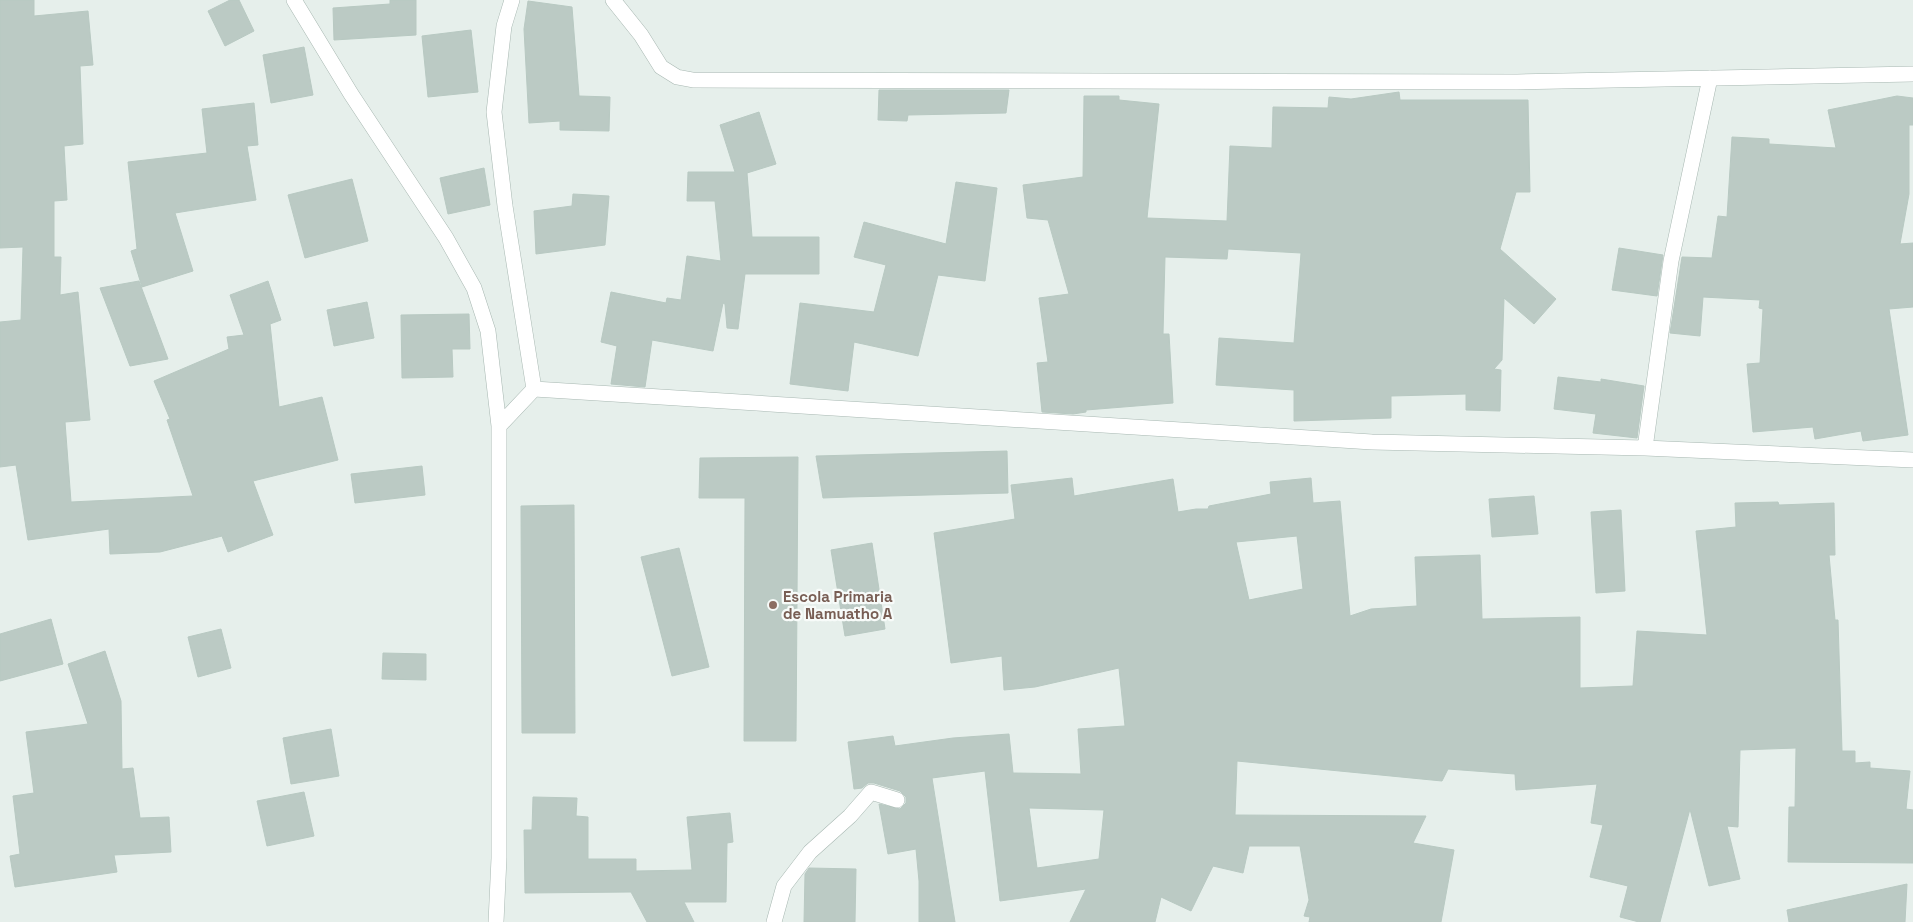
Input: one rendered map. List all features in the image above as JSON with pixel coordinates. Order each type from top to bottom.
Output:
[{"type":"street","points":[[294,0],[351,94],[446,238],[474,288],[488,331],[498,426],[499,858],[496,922]]},
{"type":"street","points":[[512,0],[504,26],[494,112],[505,206],[534,389]]},
{"type":"street","points":[[613,0],[641,34],[661,67],[677,77],[693,80],[1517,82],[1913,74]]},
{"type":"street","points":[[1645,448],[1671,261],[1710,78]]},
{"type":"street","points":[[498,426],[534,389],[1372,442],[1645,448],[1913,460]]},
{"type":"street","points":[[774,922],[784,886],[810,852],[850,816],[871,792],[897,800]]},
{"type":"building","points":[[0,0],[34,0],[34,16],[88,11],[93,65],[80,66],[83,144],[64,146],[67,200],[54,201],[54,257],[61,257],[60,295],[78,292],[90,420],[65,422],[71,502],[193,496],[167,420],[170,419],[154,381],[229,349],[227,337],[244,335],[230,295],[268,281],[281,320],[270,324],[279,407],[322,397],[338,460],[253,481],[273,535],[228,552],[222,536],[160,552],[110,554],[109,529],[28,540],[16,465],[0,467],[0,322],[21,320],[23,247],[0,248]]},
{"type":"building","points":[[230,0],[239,0],[254,31],[225,46],[208,11]]},
{"type":"building","points":[[390,0],[416,0],[416,35],[334,40],[333,8],[390,4]]},
{"type":"building","points":[[528,1],[572,7],[579,96],[610,97],[609,131],[560,130],[560,121],[529,123],[524,29]]},
{"type":"building","points":[[471,30],[478,92],[428,97],[422,36]]},
{"type":"building","points":[[304,47],[313,95],[271,103],[263,55]]},
{"type":"building","points":[[879,90],[1009,90],[1006,113],[908,115],[907,121],[878,120]]},
{"type":"building","points":[[1399,92],[1400,100],[1528,100],[1530,192],[1516,192],[1500,249],[1556,299],[1534,324],[1504,298],[1502,360],[1494,369],[1501,370],[1500,411],[1466,410],[1466,394],[1391,396],[1391,418],[1294,421],[1294,390],[1216,385],[1219,338],[1294,343],[1301,253],[1228,249],[1227,259],[1165,257],[1163,334],[1169,334],[1173,403],[1086,410],[1086,412],[1073,414],[1042,412],[1037,363],[1048,362],[1039,298],[1069,294],[1048,220],[1027,218],[1023,185],[1083,177],[1084,96],[1119,96],[1119,100],[1159,104],[1147,218],[1227,221],[1230,146],[1272,148],[1273,107],[1328,108],[1329,97],[1351,99]]},
{"type":"building","points":[[1897,96],[1913,98],[1913,125],[1909,125],[1909,194],[1900,244],[1913,243],[1913,307],[1889,309],[1908,435],[1863,441],[1861,431],[1815,439],[1813,427],[1753,432],[1747,364],[1760,363],[1763,309],[1759,308],[1760,300],[1703,297],[1700,336],[1670,333],[1682,257],[1712,258],[1718,216],[1727,217],[1732,137],[1769,139],[1769,144],[1836,148],[1828,110]]},
{"type":"building","points":[[254,103],[258,145],[247,146],[256,200],[175,213],[193,271],[142,287],[131,251],[137,249],[128,162],[207,153],[202,109]]},
{"type":"building","points":[[759,112],[776,164],[747,173],[752,237],[819,237],[819,274],[745,274],[738,329],[727,328],[725,304],[723,303],[713,351],[652,340],[645,387],[611,384],[617,346],[601,342],[611,292],[666,303],[667,298],[681,300],[687,256],[721,261],[715,201],[687,201],[688,172],[735,172],[720,125]]},
{"type":"building","points":[[484,168],[490,205],[448,214],[440,178]]},
{"type":"building","points":[[352,179],[368,241],[305,258],[288,195]]},
{"type":"building","points":[[956,182],[997,188],[985,281],[938,275],[918,356],[854,342],[848,391],[790,384],[800,303],[874,312],[886,265],[854,257],[864,222],[946,244]]},
{"type":"building","points":[[573,194],[609,196],[605,245],[536,254],[534,211],[572,206]]},
{"type":"building","points":[[1619,248],[1663,255],[1657,296],[1612,290]]},
{"type":"building","points":[[139,281],[168,359],[130,366],[100,288]]},
{"type":"building","points":[[367,302],[374,338],[334,346],[327,310]]},
{"type":"building","points":[[469,314],[470,349],[452,349],[453,377],[402,378],[401,315]]},
{"type":"building","points":[[1558,377],[1601,382],[1601,379],[1644,386],[1637,438],[1593,433],[1596,414],[1554,409]]},
{"type":"building","points":[[1007,451],[1008,493],[823,498],[816,456]]},
{"type":"building","points":[[798,457],[796,741],[744,741],[745,498],[699,498],[700,458]]},
{"type":"building","points":[[422,466],[425,495],[355,503],[351,474]]},
{"type":"building","points":[[1072,478],[1074,496],[1173,479],[1178,512],[1208,509],[1209,506],[1271,494],[1270,482],[1311,478],[1313,503],[1340,501],[1350,616],[1371,609],[1417,606],[1415,557],[1480,555],[1482,619],[1580,617],[1580,688],[1633,686],[1637,631],[1707,635],[1696,531],[1736,527],[1735,503],[1778,502],[1779,505],[1834,503],[1835,555],[1829,555],[1835,620],[1838,620],[1842,751],[1855,751],[1855,763],[1870,762],[1870,768],[1910,771],[1906,809],[1913,810],[1913,863],[1788,862],[1789,807],[1795,807],[1796,748],[1740,750],[1738,827],[1727,826],[1740,879],[1709,886],[1690,809],[1660,922],[1639,922],[1620,917],[1628,886],[1590,877],[1603,825],[1591,823],[1597,784],[1516,790],[1515,774],[1448,769],[1442,781],[1237,761],[1235,815],[1426,816],[1413,843],[1454,850],[1441,922],[1309,922],[1310,917],[1304,916],[1309,900],[1300,846],[1249,846],[1243,873],[1213,866],[1191,911],[1161,897],[1155,922],[1070,922],[1086,889],[1000,901],[985,771],[932,778],[955,922],[919,922],[919,881],[916,849],[888,854],[879,804],[900,809],[906,803],[906,797],[900,791],[874,783],[868,783],[862,788],[854,789],[848,742],[893,736],[895,746],[953,738],[1009,734],[1013,773],[1081,774],[1078,729],[1125,726],[1119,668],[1035,687],[1004,690],[1002,656],[951,663],[934,533],[1015,519],[1011,485]],"holes":[[[1297,536],[1303,589],[1249,600],[1236,542]],[[1029,808],[1104,810],[1099,859],[1037,868]]]},
{"type":"building","points":[[1534,496],[1538,534],[1492,537],[1489,499]]},
{"type":"building","points":[[574,505],[575,733],[522,733],[521,506]]},
{"type":"building","points":[[1621,510],[1625,591],[1596,593],[1591,512]]},
{"type":"building","points":[[872,543],[885,629],[845,636],[831,550]]},
{"type":"building","points":[[679,548],[709,667],[672,676],[641,557]]},
{"type":"building","points":[[51,619],[63,664],[0,681],[0,634]]},
{"type":"building","points":[[221,629],[231,668],[198,677],[188,637]]},
{"type":"building","points":[[105,651],[121,701],[122,769],[133,768],[140,818],[169,817],[171,852],[114,855],[117,872],[15,887],[10,856],[20,854],[13,796],[34,793],[26,732],[88,724],[68,664]]},
{"type":"building","points":[[383,653],[426,654],[426,680],[382,679]]},
{"type":"building","points":[[331,729],[339,776],[291,784],[283,738]]},
{"type":"building","points":[[304,792],[314,836],[267,846],[257,801]]},
{"type":"building","points":[[533,797],[577,798],[576,816],[588,817],[588,859],[636,859],[636,871],[692,870],[687,817],[730,813],[733,842],[727,843],[726,902],[684,902],[694,922],[647,922],[631,892],[525,893],[524,830],[532,830]]},
{"type":"building","points":[[809,868],[856,869],[855,922],[804,922],[805,874]]},
{"type":"building","points":[[1907,884],[1905,922],[1789,922],[1787,910]]},
{"type":"place","name":"Escola Primaria de Namuatho A","points":[[773,605]]}]
